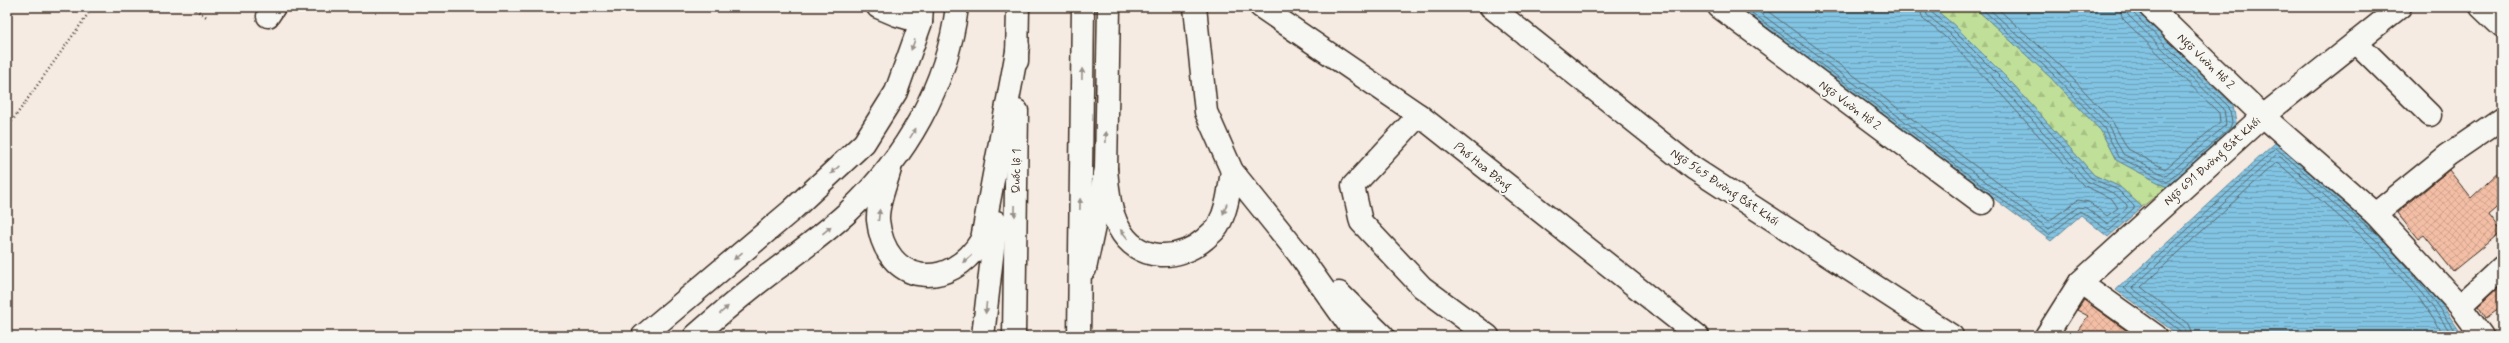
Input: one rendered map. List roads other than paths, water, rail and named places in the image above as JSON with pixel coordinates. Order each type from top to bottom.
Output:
[{"type":"main road","points":[[643,336],[791,211],[864,143],[896,92],[922,14],[897,16],[878,7]]},
{"type":"main road","points":[[695,336],[731,304],[812,243],[848,212],[892,164],[915,131],[933,93],[949,53],[957,7]]},
{"type":"main road","name":"Quốc lộ 1","points":[[1014,336],[1018,7]]},
{"type":"main road","points":[[1079,336],[1083,7]]},
{"type":"main road","points":[[1109,7],[1106,169],[1110,205],[1120,230],[1140,249],[1152,255],[1171,255],[1187,250],[1217,228],[1227,206],[1232,171]]},
{"type":"main road","points":[[1195,7],[1206,112],[1232,171],[1298,253],[1357,336]]},
{"type":"main road","name":"Phố Hoa Động","points":[[1261,7],[1419,115],[1698,336]]},
{"type":"main road","name":"Ngõ 565 Đường Bát Khối","points":[[1491,7],[1693,168],[1952,336]]},
{"type":"main road","name":"Ngõ Vườn Hồ 2","points":[[1718,7],[1982,203]]},
{"type":"main road","name":"Ngõ Vườn Hồ 2","points":[[2150,7],[2263,116],[2375,214],[2460,306],[2482,336]]},
{"type":"main road","name":"Ngõ 691 Đường Bát Khối","points":[[2046,336],[2080,282],[2263,116],[2400,7]]},
{"type":"main road","points":[[2481,7],[2502,27]]},
{"type":"main road","points":[[2356,42],[2430,115]]},
{"type":"main road","points":[[892,164],[878,218],[886,249],[904,268],[918,274],[932,276],[949,271],[960,265],[973,254],[982,239],[1018,46]]},
{"type":"main road","points":[[983,336],[1018,46]]},
{"type":"main road","points":[[1419,115],[1353,186],[1361,222],[1422,287],[1488,336]]},
{"type":"main road","points":[[2375,214],[2448,156],[2502,118]]},
{"type":"main road","points":[[1079,299],[1106,169]]},
{"type":"main road","points":[[1298,253],[1383,336]]},
{"type":"main road","points":[[2460,306],[2502,267]]},
{"type":"main road","points":[[2080,282],[2156,336]]},
{"type":"water","points":[[1737,7],[1932,7],[1954,25],[2012,83],[2094,175],[2120,187],[2142,207],[2108,237],[2081,215],[2051,241]]},
{"type":"water","points":[[1974,7],[2133,7],[2233,105],[2236,122],[2234,130],[2167,187],[2116,160],[2101,131],[2050,77]]},
{"type":"water","points":[[2276,142],[2385,236],[2431,289],[2463,336],[2180,336],[2116,290]]}]
